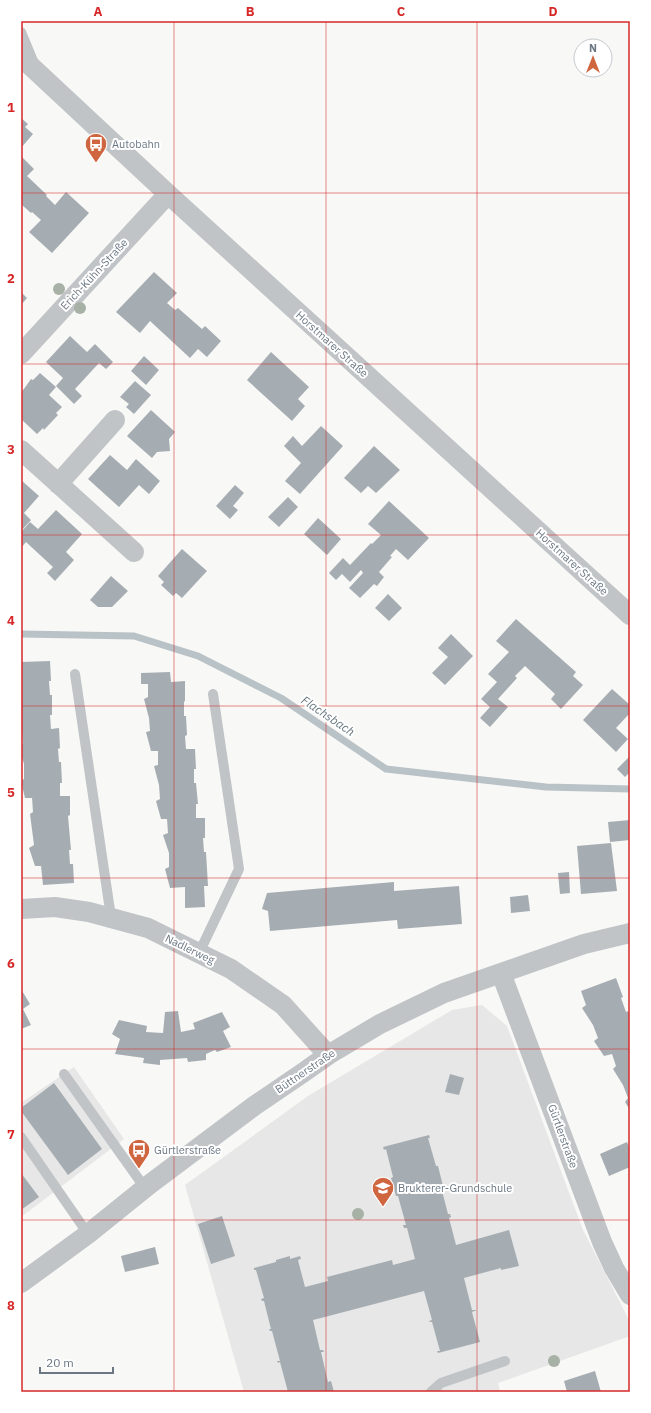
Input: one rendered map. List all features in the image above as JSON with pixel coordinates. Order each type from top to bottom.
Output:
[{"type":"street","name":"Horstmarer Straße","points":[[21,57],[29,71],[168,194],[630,615]]},
{"type":"street","name":"Erich-Kühn-Straße","points":[[21,354],[168,194]]},
{"type":"street","points":[[58,484],[115,420]]},
{"type":"street","points":[[21,450],[134,552]]},
{"type":"street","name":"Nadlerweg","points":[[21,909],[55,907],[89,912],[148,928],[231,969],[282,1005],[328,1055]]},
{"type":"street","name":"Büttnerstraße","points":[[21,1282],[88,1234],[145,1188],[254,1106],[328,1055],[380,1024],[444,993],[584,944],[630,933]]},
{"type":"street","name":"Gürtlerstraße","points":[[501,973],[602,1242],[614,1268],[630,1295]]},
{"type":"lane","name":"Horstmarer Straße","points":[[21,32],[29,71]]},
{"type":"lane","points":[[75,674],[111,917]]},
{"type":"lane","points":[[199,953],[239,869],[213,694]]},
{"type":"lane","points":[[64,1074],[145,1188]]},
{"type":"lane","points":[[21,1137],[88,1234]]},
{"type":"lane","points":[[431,1392],[440,1383],[505,1360]]},
{"type":"shaded area","name":"Brukterer-Grundschule","points":[[482,1005],[507,1026],[583,1230],[630,1322],[630,1336],[498,1383],[500,1392],[244,1392],[185,1185],[308,1096],[452,1010]]},
{"type":"shaded area","points":[[74,1067],[124,1139],[21,1217],[21,1103]]},
{"type":"building","points":[[21,118],[28,124],[25,127],[33,134],[21,148]]},
{"type":"building","points":[[21,156],[34,169],[27,176],[55,205],[66,192],[89,213],[52,253],[29,232],[41,220],[21,204]]},
{"type":"building","points":[[154,272],[177,293],[167,303],[175,310],[178,308],[202,329],[205,326],[221,341],[207,357],[198,349],[190,358],[150,321],[140,333],[116,312]]},
{"type":"building","points":[[21,292],[27,298],[21,305]]},
{"type":"building","points":[[70,336],[87,352],[95,344],[113,362],[106,369],[99,363],[75,389],[82,396],[74,404],[56,386],[63,378],[46,362]]},
{"type":"building","points":[[271,352],[309,387],[298,399],[305,406],[292,421],[247,380]]},
{"type":"building","points":[[144,356],[159,370],[146,385],[131,371]]},
{"type":"building","points":[[40,373],[56,387],[49,395],[62,407],[56,413],[58,415],[44,430],[43,428],[37,434],[21,419],[21,393],[31,379],[33,380]]},
{"type":"building","points":[[135,381],[151,395],[134,414],[126,407],[129,404],[120,397]]},
{"type":"building","points":[[151,410],[175,432],[169,439],[170,451],[157,452],[152,458],[127,436]]},
{"type":"building","points":[[321,426],[343,446],[300,494],[285,481],[301,463],[284,446],[293,436],[302,446]]},
{"type":"building","points":[[374,446],[400,470],[376,493],[368,486],[361,493],[344,478]]},
{"type":"building","points":[[110,455],[127,470],[136,459],[160,481],[149,494],[139,485],[119,507],[88,479]]},
{"type":"building","points":[[21,480],[39,496],[24,513],[31,520],[21,531]]},
{"type":"building","points":[[235,485],[244,493],[233,506],[238,510],[230,519],[216,506]]},
{"type":"building","points":[[288,497],[298,507],[279,527],[268,517]]},
{"type":"building","points":[[389,501],[429,538],[408,560],[396,549],[390,556],[392,557],[379,572],[384,577],[377,586],[374,584],[360,598],[349,588],[363,573],[361,570],[350,582],[342,574],[336,580],[329,573],[343,558],[350,565],[371,543],[372,544],[381,535],[368,524]]},
{"type":"building","points":[[56,510],[82,534],[66,552],[74,560],[55,581],[47,573],[53,567],[26,542],[21,548],[21,532],[30,522],[38,529]]},
{"type":"building","points":[[318,518],[341,539],[327,555],[304,534]]},
{"type":"building","points":[[182,549],[207,571],[182,598],[176,593],[173,596],[161,585],[164,582],[158,576]]},
{"type":"building","points":[[111,576],[128,591],[112,607],[98,607],[90,600]]},
{"type":"building","points":[[388,594],[402,608],[389,621],[375,608]]},
{"type":"building","points":[[516,619],[576,672],[573,676],[583,685],[561,709],[551,699],[555,694],[525,666],[515,676],[517,678],[498,699],[508,707],[490,727],[480,718],[490,707],[481,699],[497,682],[488,674],[509,652],[496,641]]},
{"type":"building","points":[[451,634],[473,656],[445,685],[432,673],[448,657],[438,648]]},
{"type":"building","points":[[50,661],[51,681],[49,681],[50,695],[52,695],[52,715],[50,715],[51,729],[59,728],[60,748],[58,749],[59,762],[61,762],[62,783],[60,783],[60,796],[70,796],[70,815],[68,816],[71,850],[69,850],[70,864],[73,864],[74,883],[43,885],[41,866],[35,866],[29,848],[34,845],[30,814],[33,812],[32,798],[25,798],[21,781],[24,779],[24,764],[21,753],[21,746],[23,744],[21,730],[21,662]]},
{"type":"building","points":[[170,672],[171,682],[185,681],[184,716],[186,716],[186,749],[195,749],[196,769],[194,769],[194,783],[196,783],[198,804],[196,804],[196,818],[205,818],[205,838],[203,838],[204,852],[206,852],[208,886],[204,886],[205,907],[185,908],[185,887],[170,888],[165,869],[169,867],[169,853],[163,835],[168,833],[167,819],[161,819],[156,801],[160,799],[159,785],[154,766],[158,765],[158,751],[151,751],[146,732],[150,731],[149,718],[144,699],[148,697],[148,684],[141,684],[141,673]]},
{"type":"building","points":[[612,689],[630,705],[630,713],[616,728],[628,739],[616,752],[583,720]]},
{"type":"building","points":[[630,756],[630,772],[625,777],[617,769]]},
{"type":"building","points":[[630,820],[630,840],[610,842],[608,822]]},
{"type":"building","points":[[611,843],[617,891],[581,894],[577,846]]},
{"type":"building","points":[[569,872],[570,893],[560,894],[558,873]]},
{"type":"building","points":[[394,882],[394,891],[459,886],[462,924],[398,929],[397,920],[270,931],[268,911],[262,909],[267,893]]},
{"type":"building","points":[[528,895],[530,911],[511,913],[510,897]]},
{"type":"building","points":[[616,978],[623,997],[621,998],[626,1012],[628,1011],[630,1016],[630,1110],[625,1102],[628,1098],[623,1085],[613,1069],[616,1066],[612,1054],[604,1056],[594,1041],[598,1038],[593,1025],[582,1008],[586,1005],[581,991]]},
{"type":"building","points":[[21,989],[30,1004],[23,1009],[31,1025],[21,1029]]},
{"type":"building","points":[[178,1011],[181,1032],[195,1029],[193,1023],[222,1012],[230,1027],[223,1031],[231,1047],[217,1052],[215,1050],[206,1054],[206,1060],[188,1062],[187,1058],[160,1060],[160,1065],[143,1063],[144,1058],[115,1054],[120,1039],[112,1034],[119,1020],[147,1026],[146,1032],[163,1033],[165,1012]]},
{"type":"building","points":[[450,1074],[464,1078],[459,1095],[445,1092]]},
{"type":"building","points":[[54,1083],[102,1149],[68,1175],[21,1111],[21,1108]]},
{"type":"building","points":[[429,1135],[430,1138],[428,1138],[443,1186],[441,1187],[448,1214],[450,1214],[451,1217],[449,1218],[456,1245],[509,1230],[519,1266],[501,1270],[501,1268],[464,1278],[472,1310],[477,1310],[472,1312],[480,1342],[438,1353],[437,1351],[440,1351],[432,1322],[429,1321],[432,1320],[424,1291],[313,1320],[320,1350],[323,1350],[324,1352],[321,1352],[328,1382],[331,1381],[334,1392],[288,1392],[280,1362],[278,1363],[277,1361],[280,1361],[272,1331],[269,1329],[271,1329],[264,1301],[261,1299],[264,1298],[256,1270],[254,1270],[254,1268],[276,1262],[276,1260],[290,1256],[290,1259],[300,1256],[301,1259],[298,1260],[305,1287],[328,1281],[327,1277],[392,1260],[393,1265],[415,1259],[407,1228],[404,1228],[403,1225],[406,1225],[391,1178],[393,1177],[386,1149],[384,1150],[383,1147]]},
{"type":"building","points":[[627,1142],[630,1149],[630,1167],[609,1176],[600,1154]]},
{"type":"building","points":[[21,1173],[39,1197],[21,1210]]},
{"type":"building","points":[[222,1216],[235,1256],[211,1264],[198,1224]]},
{"type":"building","points":[[155,1247],[159,1264],[125,1272],[121,1256]]},
{"type":"building","points":[[595,1371],[601,1392],[567,1392],[564,1381]]},
{"type":"waterway","name":"Flachsbach","points":[[21,634],[134,636],[198,656],[281,698],[386,769],[546,787],[630,789]]},
{"type":"place","name":"Autobahn","points":[[96,164]]},
{"type":"place","name":"Gürtlerstraße","points":[[139,1170]]},
{"type":"place","name":"Brukterer-Grundschule","points":[[383,1208]]}]
